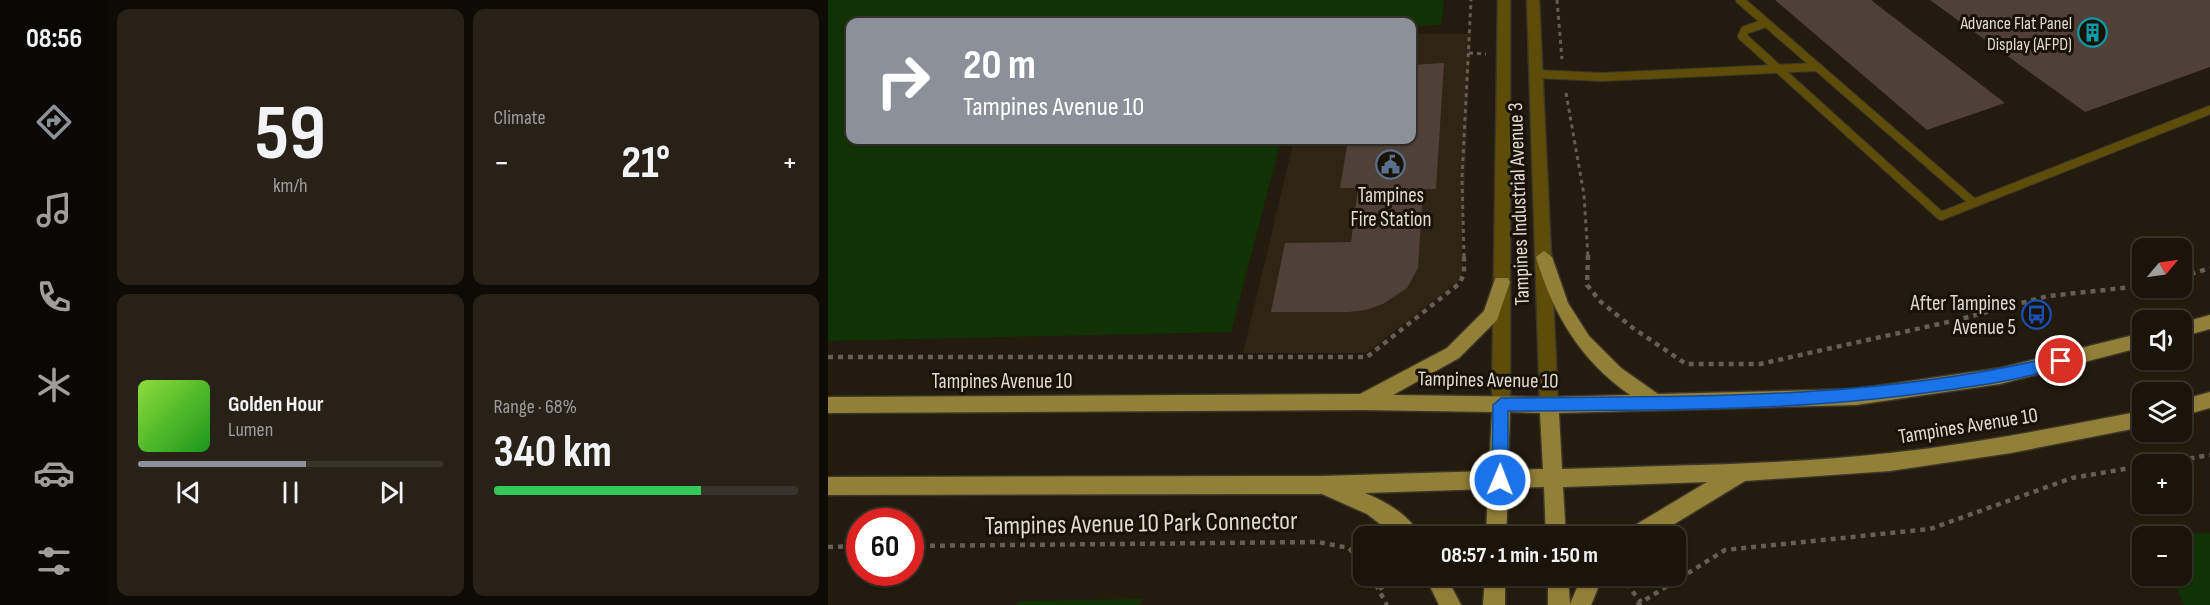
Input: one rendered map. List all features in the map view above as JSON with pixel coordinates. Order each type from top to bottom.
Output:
[{"type":"main road","points":[[1544,257],[1552,287],[1567,320],[1609,370],[1655,402]]},
{"type":"main road","points":[[1363,402],[1453,353],[1491,315],[1502,282]]},
{"type":"main road","points":[[2192,327],[2210,322]]},
{"type":"main road","name":"Tampines Avenue 10","points":[[828,405],[1160,405],[1363,402],[1549,405],[1856,397],[2000,376],[2132,343]]},
{"type":"main road","points":[[2192,405],[2210,400]]},
{"type":"main road","points":[[1497,526],[1501,405]]},
{"type":"main road","points":[[1549,405],[1555,478],[1556,526]]},
{"type":"main road","name":"Tampines Avenue 10","points":[[828,486],[1322,485],[1743,472],[1890,462],[2011,444],[2132,421]]},
{"type":"main road","points":[[1652,526],[1743,472]]},
{"type":"main road","points":[[1322,485],[1374,504],[1402,526]]},
{"type":"main road","points":[[1440,586],[1450,605]]},
{"type":"main road","points":[[1494,605],[1495,586]]},
{"type":"main road","points":[[1558,586],[1559,605]]},
{"type":"main road","points":[[1580,605],[1589,586]]},
{"type":"street","name":"Tampines Industrial Avenue 3","points":[[1501,405],[1504,0]]},
{"type":"street","name":"Tampines Industrial Avenue 3","points":[[1533,0],[1549,405]]},
{"type":"lane","points":[[1740,0],[1974,203]]},
{"type":"lane","points":[[1766,23],[1745,30],[1742,36],[1941,216],[2210,110]]},
{"type":"lane","points":[[1537,74],[1602,77],[1816,67]]},
{"type":"path","points":[[828,357],[1367,357],[1460,283],[1464,273],[1462,178],[1471,0]]},
{"type":"path","points":[[1557,0],[1563,76],[1584,195],[1588,235],[1587,285],[1601,303],[1686,364],[1760,364],[1957,320],[2048,296],[2132,287]]},
{"type":"path","points":[[2192,274],[2210,268]]},
{"type":"path","points":[[2192,458],[2210,455]]},
{"type":"path","points":[[1627,586],[1639,604],[1725,550],[1930,529],[2072,478],[2132,468]]},
{"type":"path","name":"Tampines Avenue 10 Park Connector","points":[[924,546],[1318,542],[1349,548],[1353,553]]},
{"type":"path","points":[[828,547],[846,546]]},
{"type":"path","points":[[1377,586],[1387,605]]},
{"type":"path","points":[[1379,589],[1384,586]]},
{"type":"shaded area","name":"Tampines Fire Station","points":[[1416,34],[1471,34],[1461,279],[1366,353],[1243,353],[1293,144],[1416,144]]},
{"type":"green space","points":[[828,0],[1444,0],[1441,25],[1416,26],[1416,18],[846,18],[846,144],[1280,144],[1231,332],[828,341]]},
{"type":"green space","points":[[2192,533],[2210,533],[2210,605],[2184,605],[2176,586],[2192,586]]},
{"type":"green space","points":[[1144,599],[1138,605],[1017,605],[1019,601]]},
{"type":"building","points":[[1775,0],[1871,0],[2005,103],[1927,130]]},
{"type":"building","name":"Advance Flat Panel Display (AFPD)","points":[[1930,0],[2210,0],[2210,67],[2085,112]]},
{"type":"building","name":"Tampines Fire Station","points":[[1444,63],[1436,189],[1423,189],[1418,268],[1407,288],[1383,304],[1366,310],[1271,312],[1285,243],[1351,242],[1358,188],[1340,188],[1347,144],[1416,144],[1416,65]]},
{"type":"place","name":"Advance Flat Panel Display (AFPD)","points":[[2093,33]]},
{"type":"place","name":"Tampines Fire Station","points":[[1391,164]]},
{"type":"place","name":"After Tampines Avenue 5","points":[[2037,315]]},
{"type":"route","points":[[1500,480],[1501,405],[1719,402],[1856,397],[2000,376],[2061,361]]}]
